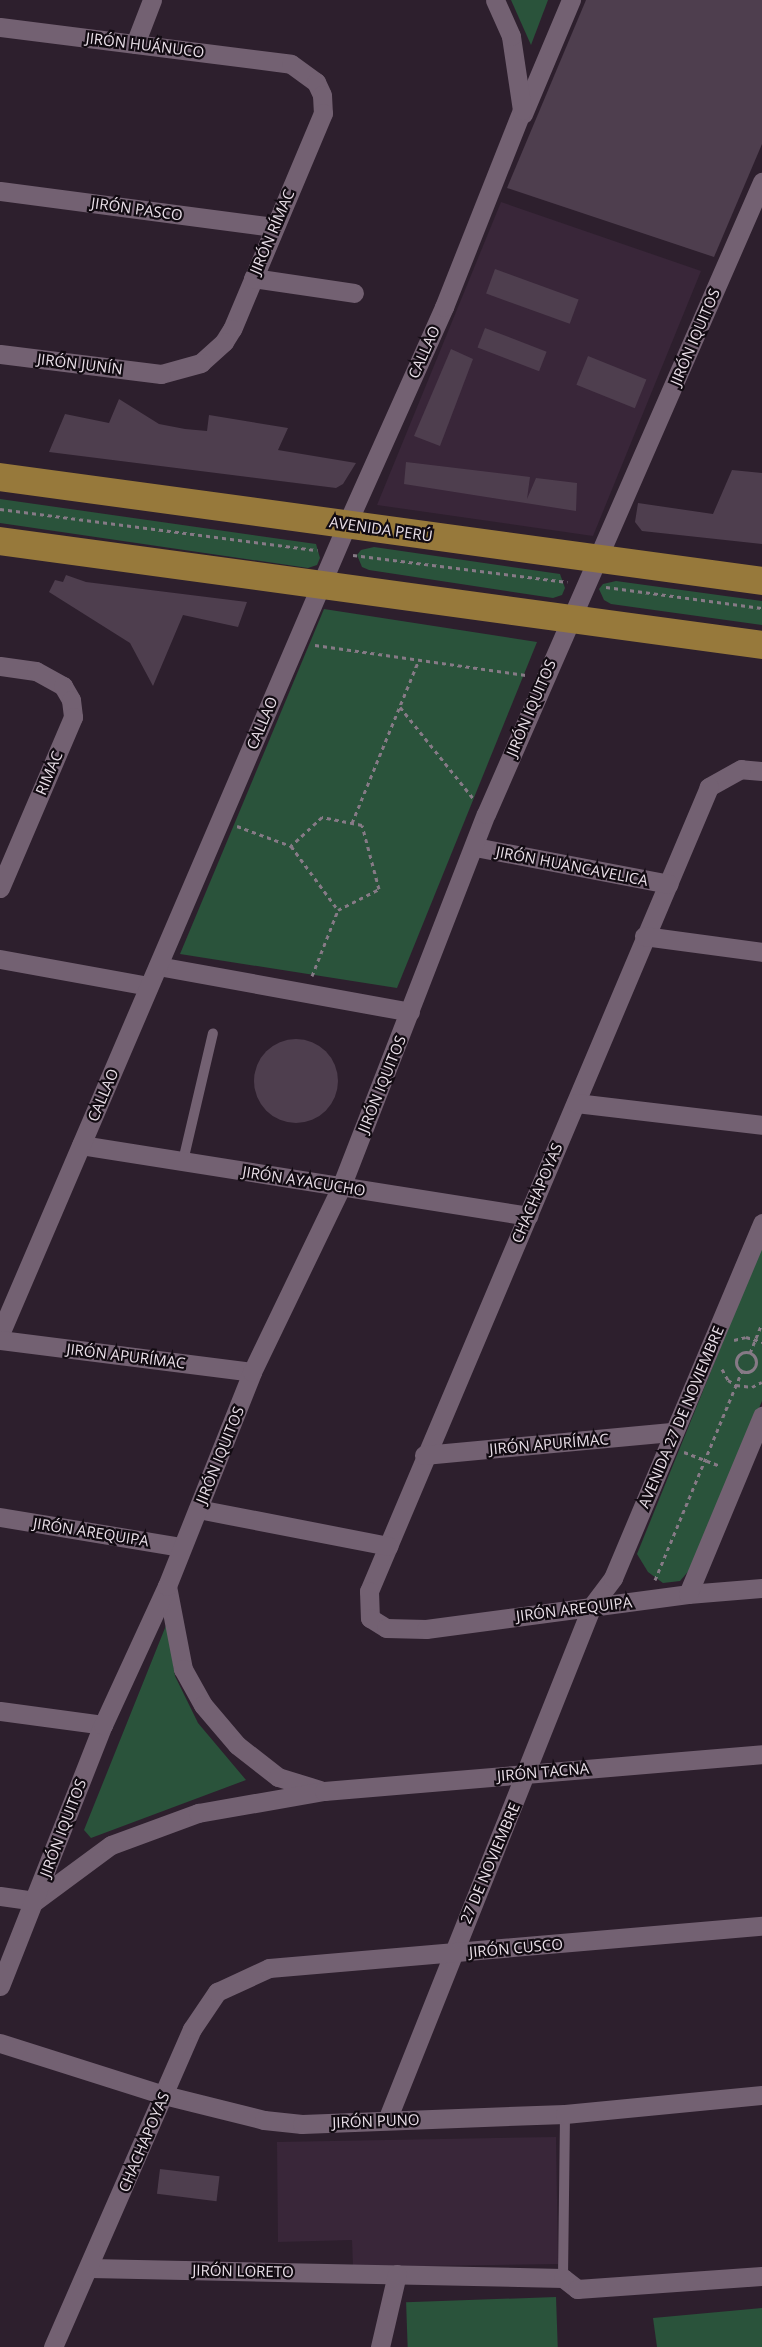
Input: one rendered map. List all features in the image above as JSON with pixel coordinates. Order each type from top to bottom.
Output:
[{"type":"main road","name":"AVENIDA PERÚ","points":[[0,477],[762,582]]},
{"type":"main road","points":[[0,541],[762,645]]},
{"type":"street","points":[[135,44],[152,0]]},
{"type":"street","name":"CALLAO","points":[[0,1334],[220,820],[323,585],[347,524],[444,308],[522,110],[511,36],[495,0]]},
{"type":"street","points":[[503,160],[571,0]]},
{"type":"street","name":"JIRÓN HUÁNUCO","points":[[0,27],[291,64]]},
{"type":"street","name":"JIRÓN RÍMAC","points":[[161,374],[184,370],[214,353],[232,329],[322,113],[322,94],[316,82],[291,64]]},
{"type":"street","name":"JIRÓN IQUITOS","points":[[0,1986],[35,1902],[103,1725],[167,1586],[252,1372],[341,1187],[475,848],[486,814],[544,677],[599,559],[762,182]]},
{"type":"street","name":"JIRÓN PASCO","points":[[0,191],[274,227]]},
{"type":"street","points":[[253,278],[354,293]]},
{"type":"street","name":"JIRÓN JUNÍN","points":[[0,354],[161,374]]},
{"type":"street","name":"RIMAC","points":[[0,666],[36,671],[63,686],[71,700],[73,717],[8,850],[0,888]]},
{"type":"street","name":"CHACHAPOYAS","points":[[386,1628],[370,1618],[368,1591],[576,1103],[644,936],[709,787],[741,769],[762,771]]},
{"type":"street","name":"JIRÓN HUANCAVELICA","points":[[475,848],[668,884]]},
{"type":"street","points":[[644,936],[762,952]]},
{"type":"street","points":[[0,959],[149,986]]},
{"type":"street","points":[[158,966],[410,1012]]},
{"type":"street","points":[[576,1103],[762,1126]]},
{"type":"street","name":"JIRÓN AYACUCHO","points":[[81,1144],[528,1216]]},
{"type":"street","name":"AVENIDA 27 DE NOVIEMBRE","points":[[592,1606],[613,1578],[676,1440],[762,1223]]},
{"type":"street","name":"JIRÓN APURÍMAC","points":[[0,1340],[252,1372]]},
{"type":"street","points":[[688,1594],[761,1421]]},
{"type":"street","name":"JIRÓN APURÍMAC","points":[[424,1456],[676,1440]]},
{"type":"street","points":[[198,1509],[388,1546]]},
{"type":"street","name":"JIRÓN AREQUIPA","points":[[0,1517],[182,1547]]},
{"type":"street","name":"JIRÓN TACNA","points":[[167,1586],[184,1669],[203,1705],[237,1745],[278,1777],[324,1791]]},
{"type":"street","name":"JIRÓN AREQUIPA","points":[[386,1628],[426,1629],[647,1599],[762,1588]]},
{"type":"street","name":"27 DE NOVIEMBRE","points":[[387,2120],[452,1954],[527,1774],[592,1606]]},
{"type":"street","points":[[0,1711],[103,1725]]},
{"type":"street","name":"JIRÓN TACNA","points":[[35,1902],[111,1846],[158,1825],[198,1813],[324,1791],[762,1754]]},
{"type":"street","points":[[0,1896],[35,1902]]},
{"type":"street","name":"JIRÓN CUSCO","points":[[269,1968],[452,1954],[762,1926]]},
{"type":"street","name":"CHACHAPOYAS","points":[[54,2347],[90,2268],[192,2029],[217,1992],[269,1968]]},
{"type":"street","name":"JIRÓN PUNO","points":[[0,2043],[164,2095],[264,2120],[302,2124],[565,2114],[762,2096]]},
{"type":"street","name":"JIRÓN LORETO","points":[[90,2268],[563,2278]]},
{"type":"street","points":[[380,2347],[397,2274]]},
{"type":"street","points":[[563,2278],[577,2289],[762,2276]]},
{"type":"lane","points":[[183,1161],[214,1034]]},
{"type":"lane","points":[[563,2278],[565,2114]]},
{"type":"path","points":[[0,509],[762,608]]},
{"type":"path","points":[[297,642],[544,677]]},
{"type":"path","points":[[352,823],[419,660]]},
{"type":"path","points":[[400,707],[486,814]]},
{"type":"path","points":[[291,846],[322,817],[362,825],[378,889],[338,910],[305,993]]},
{"type":"path","points":[[220,820],[291,846],[338,910]]},
{"type":"path","points":[[750,1353],[762,1324]]},
{"type":"path","points":[[728,1344],[746,1337],[762,1342]]},
{"type":"path","points":[[742,1371],[736,1364],[737,1358],[745,1352],[750,1353]]},
{"type":"path","points":[[647,1599],[742,1371],[755,1367],[756,1362],[750,1353]]},
{"type":"path","points":[[721,1362],[723,1372],[736,1385],[752,1387],[762,1382]]},
{"type":"path","points":[[676,1440],[705,1460],[726,1469]]},
{"type":"shaded area","points":[[501,202],[701,271],[593,536],[377,505]]},
{"type":"shaded area","points":[[556,2137],[558,2264],[353,2267],[352,2240],[278,2242],[277,2142]]},
{"type":"green space","points":[[511,0],[548,0],[531,45]]},
{"type":"green space","points":[[0,499],[316,544],[320,558],[317,565],[308,568],[0,523]]},
{"type":"green space","points":[[374,547],[560,574],[565,588],[562,595],[553,598],[369,570],[362,567],[357,555],[361,550]]},
{"type":"green space","points":[[616,581],[762,601],[762,625],[611,604],[604,600],[599,589],[603,584]]},
{"type":"green space","points":[[324,609],[537,642],[397,988],[180,954]]},
{"type":"green space","points":[[762,1245],[762,1401],[692,1567],[680,1581],[663,1583],[648,1572],[637,1554]]},
{"type":"green space","points":[[167,1623],[175,1676],[198,1723],[246,1780],[91,1838],[84,1830]]},
{"type":"green space","points":[[556,2297],[558,2347],[408,2347],[406,2302]]},
{"type":"green space","points":[[762,2308],[762,2347],[657,2347],[653,2318]]},
{"type":"building","points":[[586,0],[762,0],[762,144],[714,257],[507,188]]},
{"type":"building","points":[[495,269],[579,299],[570,324],[486,293]]},
{"type":"building","points":[[485,328],[547,352],[539,371],[477,348]]},
{"type":"building","points":[[451,349],[473,359],[440,446],[414,436]]},
{"type":"building","points":[[588,356],[646,380],[635,408],[576,385]]},
{"type":"building","points":[[119,399],[159,424],[185,429],[207,431],[209,415],[288,428],[278,450],[356,463],[343,484],[336,488],[49,452],[65,414],[109,423]]},
{"type":"building","points":[[406,462],[530,477],[527,499],[536,478],[577,483],[576,511],[404,484]]},
{"type":"building","points":[[732,470],[762,473],[762,544],[642,531],[635,522],[638,503],[713,514]]},
{"type":"building","points":[[66,575],[86,582],[247,602],[238,627],[183,615],[153,686],[130,643],[49,592],[55,580],[63,582]]},
{"type":"building","points":[[296,1039],[312,1042],[326,1051],[335,1065],[338,1081],[335,1097],[326,1111],[312,1120],[296,1123],[280,1120],[266,1111],[257,1097],[254,1081],[257,1065],[266,1051],[280,1042]]},
{"type":"building","points":[[160,2169],[220,2176],[217,2201],[157,2194]]}]
